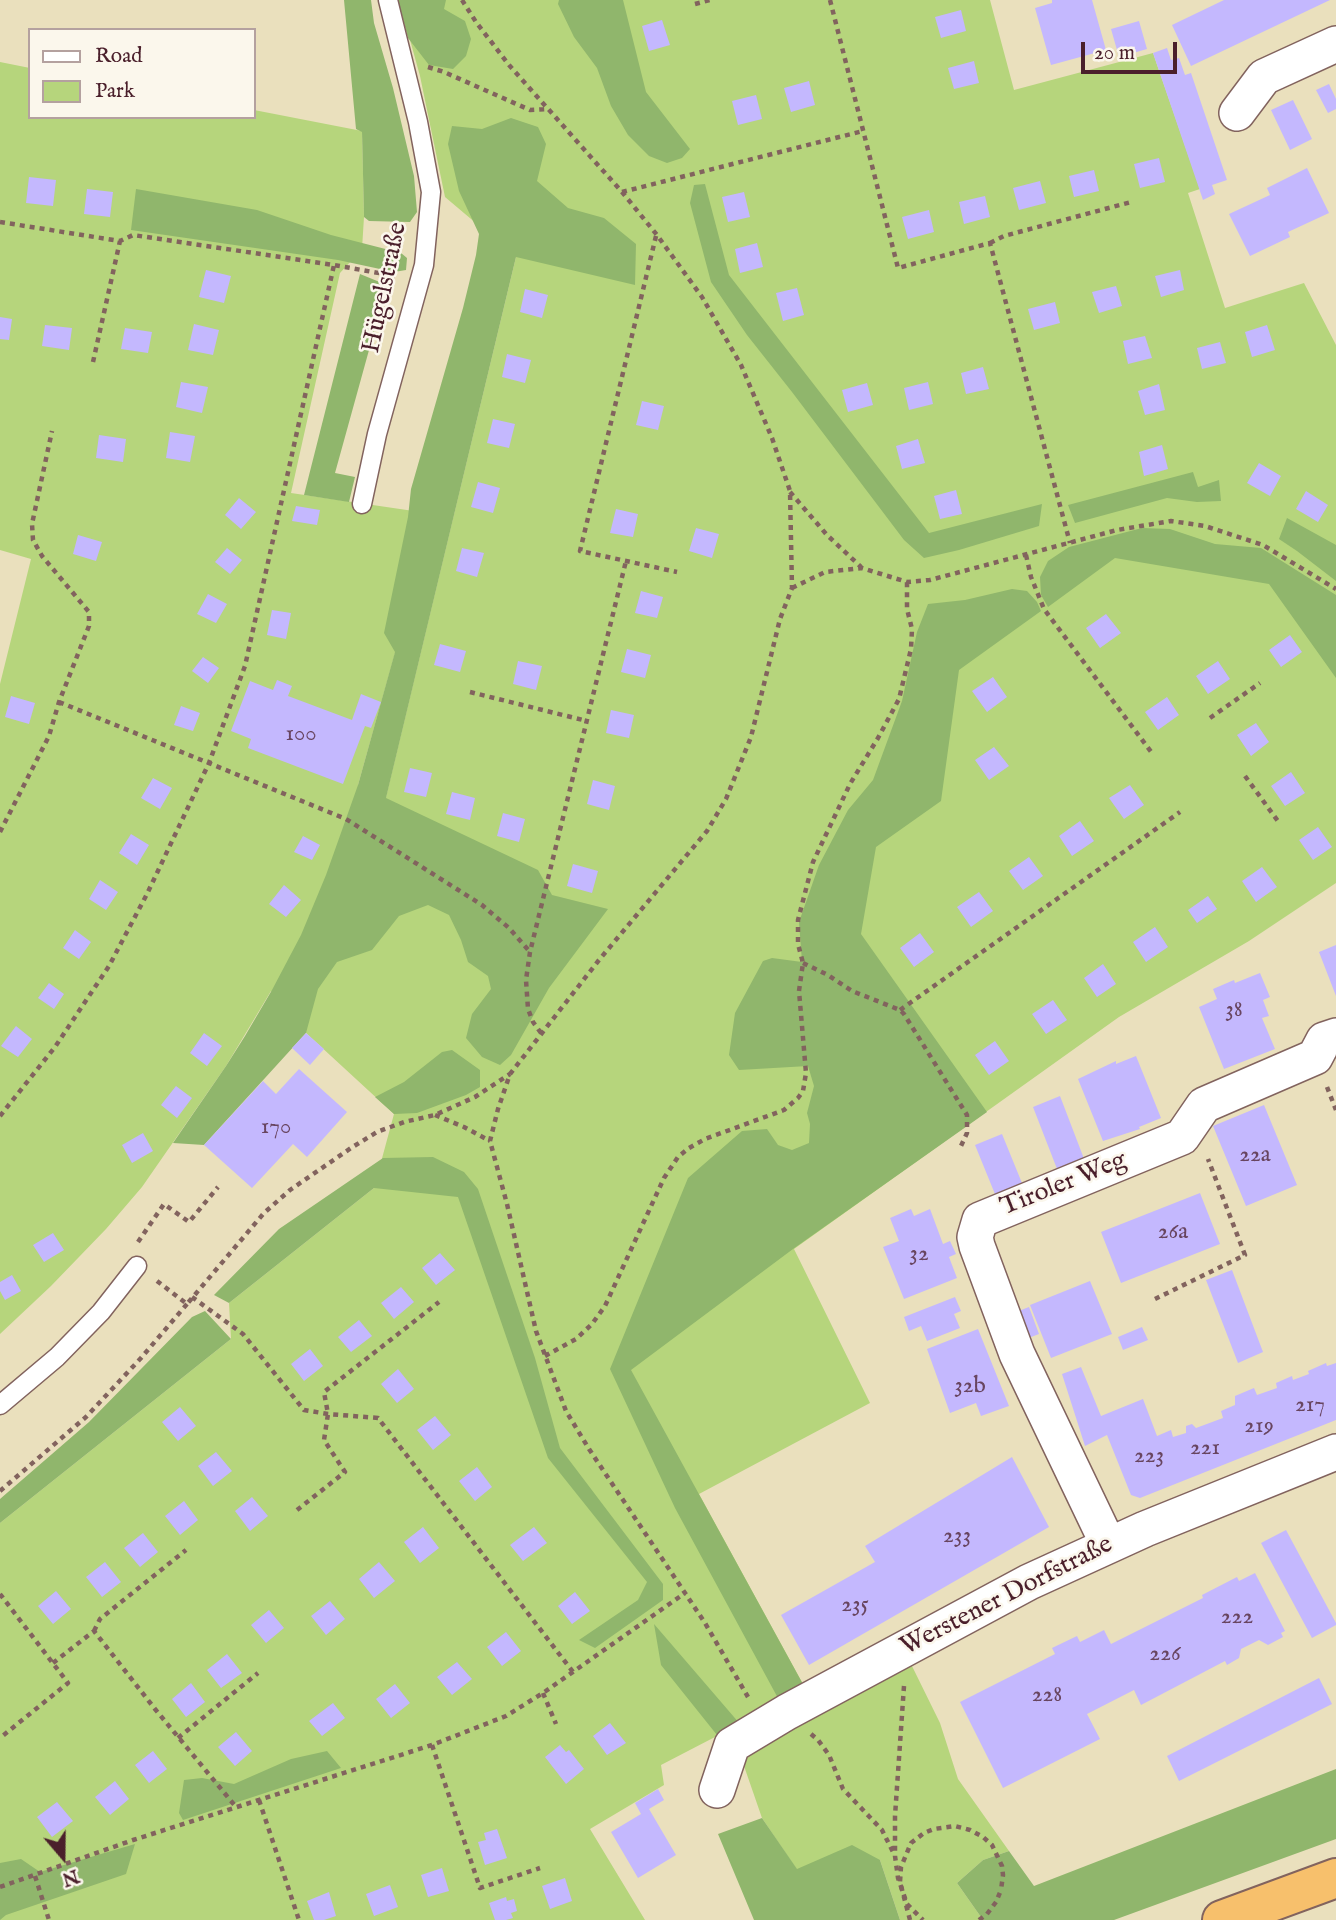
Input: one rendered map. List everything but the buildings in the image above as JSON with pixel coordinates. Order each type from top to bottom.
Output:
[{"type":"highway","points":[[1222,1920],[1336,1878]]},
{"type":"street","points":[[1237,113],[1264,77],[1336,44]]},
{"type":"street","name":"Tiroler Weg","points":[[1108,1544],[1017,1354],[977,1245],[975,1237],[980,1220],[1182,1137],[1204,1105],[1315,1057],[1324,1040],[1336,1036]]},
{"type":"street","name":"Werstener Dorfstraße","points":[[717,1790],[732,1745],[897,1652],[1029,1582],[1108,1544],[1336,1452]]},
{"type":"lane","name":"Hügelstraße","points":[[362,504],[377,434],[420,281],[427,243],[431,192],[418,122],[388,0]]},
{"type":"lane","points":[[0,1405],[57,1357],[100,1312],[137,1266]]},
{"type":"path","points":[[463,0],[509,65],[622,192],[702,297],[741,365],[790,491],[792,588],[780,619],[751,737],[726,799],[707,831],[599,960],[510,1074],[490,1141],[536,1331],[566,1411],[705,1623],[775,1719],[818,1740],[829,1755],[843,1789],[882,1830],[894,1856]]},
{"type":"path","points":[[695,4],[710,0]]},
{"type":"path","points":[[830,0],[898,268],[1131,202]]},
{"type":"path","points":[[404,60],[444,72],[530,110],[548,109]]},
{"type":"path","points":[[622,192],[863,131]]},
{"type":"path","points":[[0,222],[120,241],[133,235],[334,265],[420,281]]},
{"type":"path","points":[[657,235],[580,551],[677,572]]},
{"type":"path","points":[[93,362],[120,241]]},
{"type":"path","points":[[990,243],[1070,543]]},
{"type":"path","points":[[0,1115],[55,1047],[109,966],[147,894],[209,764],[245,666],[334,265]]},
{"type":"path","points":[[0,832],[48,736],[89,626],[89,612],[42,556],[33,540],[32,524],[52,431]]},
{"type":"path","points":[[790,491],[827,535],[862,568]]},
{"type":"path","points":[[792,588],[825,572],[862,568],[907,582],[930,580],[1142,524],[1171,521],[1205,526],[1263,545],[1336,589]]},
{"type":"path","points":[[1026,555],[1031,577],[1044,609],[1152,753]]},
{"type":"path","points":[[541,1033],[528,1009],[526,980],[530,952],[626,561]]},
{"type":"path","points":[[545,1356],[576,1339],[605,1307],[664,1178],[677,1157],[705,1139],[784,1110],[803,1091],[806,1073],[799,991],[803,963],[798,944],[798,920],[813,862],[850,785],[899,699],[911,649],[912,629],[906,609],[907,582]]},
{"type":"path","points":[[1210,718],[1260,683]]},
{"type":"path","points":[[470,692],[587,721]]},
{"type":"path","points":[[59,702],[346,819],[482,905],[509,928],[530,952]]},
{"type":"path","points":[[1245,776],[1280,824]]},
{"type":"path","points":[[900,1010],[1180,812]]},
{"type":"path","points":[[803,963],[852,991],[900,1010],[967,1115],[967,1133],[961,1146]]},
{"type":"path","points":[[0,1491],[86,1417],[141,1358],[264,1213],[290,1190],[377,1132],[435,1115],[475,1097],[510,1074]]},
{"type":"path","points":[[435,1115],[490,1141]]},
{"type":"path","points":[[1155,1299],[1245,1255],[1193,1122]]},
{"type":"path","points":[[135,1247],[164,1204],[189,1222],[218,1187]]},
{"type":"path","points":[[137,1266],[187,1304]]},
{"type":"path","points":[[192,1297],[243,1334],[304,1410],[378,1418],[573,1672]]},
{"type":"path","points":[[297,1510],[345,1472],[324,1440],[328,1414],[324,1392],[439,1302]]},
{"type":"path","points":[[53,1663],[94,1631],[100,1619],[186,1550]]},
{"type":"path","points":[[0,1887],[133,1840],[432,1745],[506,1716],[685,1593]]},
{"type":"path","points":[[0,1594],[68,1683],[0,1738]]},
{"type":"path","points":[[94,1631],[236,1807]]},
{"type":"path","points":[[897,1652],[905,1668],[894,1856],[906,1904],[923,1920]]},
{"type":"path","points":[[178,1738],[258,1673]]},
{"type":"path","points":[[543,1693],[556,1724]]},
{"type":"path","points":[[432,1745],[480,1888],[540,1868]]},
{"type":"path","points":[[259,1800],[299,1920]]},
{"type":"path","points":[[910,1920],[900,1882],[903,1858],[911,1843],[924,1833],[955,1826],[983,1837],[992,1845],[1002,1866],[1001,1890],[996,1902],[979,1920]]},
{"type":"path","points":[[35,1876],[49,1920]]},
{"type":"green space","points":[[344,0],[371,0],[374,23],[414,176],[417,212],[410,222],[369,221],[364,217],[362,132],[356,129]]},
{"type":"green space","points":[[398,0],[446,0],[444,9],[465,21],[471,39],[466,56],[453,69],[429,65],[408,38]]},
{"type":"green space","points":[[399,0],[990,0],[1014,90],[1153,53],[1200,189],[1188,193],[1225,308],[1304,283],[1336,345],[1336,883],[1249,941],[1119,1017],[794,1249],[870,1403],[699,1494],[804,1686],[740,1724],[661,1765],[664,1785],[590,1829],[645,1920],[0,1920],[0,1523],[231,1339],[229,1303],[374,1188],[394,1114],[306,1033],[271,991],[226,1066],[142,1187],[51,1286],[0,1334],[0,684],[31,559],[0,550],[0,62],[28,68],[28,119],[256,119],[256,110],[362,131],[362,249],[340,273],[291,493],[434,514],[358,785],[386,797],[516,257],[445,197],[420,76]]},
{"type":"green space","points":[[559,0],[623,0],[646,92],[690,149],[682,158],[667,163],[649,156],[628,135],[611,106],[597,68],[574,37],[558,4]]},
{"type":"green space","points":[[511,118],[538,127],[546,144],[537,181],[568,208],[604,218],[636,244],[635,285],[516,257],[386,798],[538,870],[552,895],[608,909],[549,988],[511,1055],[500,1065],[482,1057],[466,1038],[472,1014],[491,989],[488,976],[468,962],[449,915],[428,905],[399,916],[372,950],[337,962],[318,989],[306,1033],[204,1145],[173,1143],[245,1036],[301,935],[358,785],[395,652],[384,633],[408,517],[411,489],[463,308],[479,234],[459,191],[448,144],[452,126],[482,129]]},
{"type":"green space","points":[[705,184],[729,275],[929,533],[1042,504],[1039,526],[924,558],[904,540],[747,335],[711,282],[690,203],[694,185]]},
{"type":"green space","points":[[136,189],[257,210],[331,235],[401,253],[407,258],[406,270],[394,272],[338,260],[131,230]]},
{"type":"green space","points":[[360,274],[387,285],[335,473],[355,477],[349,502],[304,495]]},
{"type":"green space","points":[[1193,472],[1198,487],[1219,480],[1221,501],[1197,502],[1167,498],[1075,523],[1068,505]]},
{"type":"green space","points":[[1287,518],[1336,545],[1336,581],[1279,539]]},
{"type":"green space","points":[[1142,528],[1170,529],[1215,544],[1261,548],[1336,595],[1336,678],[1269,584],[1115,558],[1048,607],[1041,595],[1040,577],[1048,561],[1069,547]]},
{"type":"green space","points":[[1012,589],[1027,591],[1041,611],[959,670],[941,801],[876,847],[861,934],[987,1112],[793,1249],[631,1370],[804,1686],[779,1700],[675,1508],[610,1369],[688,1178],[742,1131],[767,1129],[778,1145],[792,1150],[809,1143],[810,1124],[807,1113],[814,1086],[808,1066],[739,1070],[729,1055],[735,1013],[763,961],[772,958],[802,962],[799,922],[819,865],[848,810],[873,780],[902,701],[917,632],[928,604],[965,600]]},
{"type":"green space","points":[[452,1050],[480,1070],[480,1087],[417,1113],[394,1114],[375,1097],[404,1082],[442,1052]]},
{"type":"green space","points":[[433,1157],[464,1172],[478,1189],[535,1358],[560,1448],[663,1584],[663,1600],[595,1648],[579,1640],[638,1600],[647,1582],[548,1458],[458,1197],[374,1188],[229,1303],[214,1295],[279,1229],[383,1158]]},
{"type":"green space","points":[[205,1311],[231,1339],[0,1523],[0,1499],[89,1422],[192,1317]]},
{"type":"green space","points":[[654,1624],[740,1724],[717,1735],[661,1665]]},
{"type":"green space","points":[[910,1662],[940,1723],[958,1779],[1009,1851],[983,1860],[957,1883],[983,1920],[900,1920],[880,1860],[797,1870],[762,1818],[744,1766],[748,1747]]},
{"type":"green space","points":[[327,1751],[341,1768],[183,1820],[179,1813],[184,1780],[202,1778],[234,1784],[291,1759]]},
{"type":"green space","points":[[1336,1769],[1336,1839],[1114,1920],[983,1920],[957,1883],[983,1860],[1009,1851],[1034,1886]]},
{"type":"green space","points":[[762,1818],[797,1869],[852,1845],[880,1860],[900,1920],[754,1920],[718,1834]]},
{"type":"green space","points":[[135,1844],[126,1874],[6,1915],[0,1920],[0,1863],[21,1859],[40,1872]]}]
